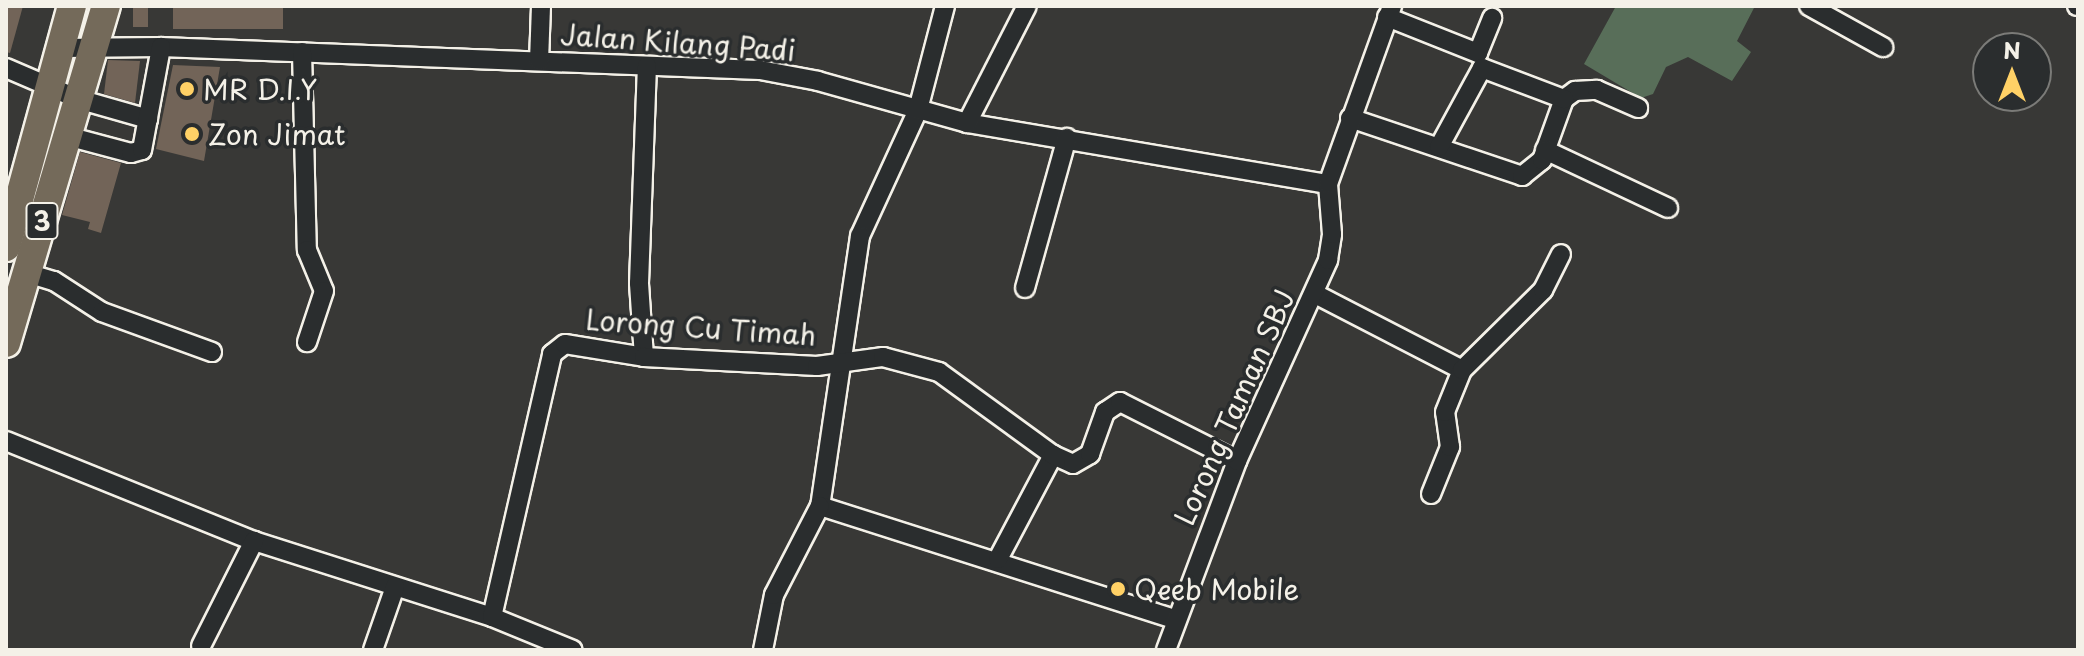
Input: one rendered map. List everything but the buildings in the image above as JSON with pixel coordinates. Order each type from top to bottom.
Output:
[{"type":"highway","name":"3","points":[[6,247],[72,6]]},
{"type":"highway","name":"3","points":[[6,343],[106,6]]},
{"type":"street","points":[[539,61],[541,6]]},
{"type":"street","points":[[763,650],[774,595],[820,506],[860,236],[918,110],[945,6]]},
{"type":"street","points":[[967,123],[1027,6]]},
{"type":"street","points":[[1809,6],[1883,47]]},
{"type":"street","points":[[1328,184],[1389,11],[1478,53],[1492,18]]},
{"type":"street","name":"Jalan Kilang Padi","points":[[61,48],[161,47],[760,70],[818,81],[967,123],[1328,184]]},
{"type":"street","points":[[67,136],[131,153],[142,150],[161,47]]},
{"type":"street","points":[[302,52],[307,250],[324,291],[307,342]]},
{"type":"street","points":[[644,357],[639,283],[647,66]]},
{"type":"street","points":[[6,68],[78,99],[148,119]]},
{"type":"street","points":[[1439,147],[1482,68],[1564,99],[1592,89],[1638,108]]},
{"type":"street","points":[[1350,118],[1522,176],[1534,171],[1564,99]]},
{"type":"street","points":[[1025,288],[1067,138]]},
{"type":"street","points":[[1545,150],[1668,208]]},
{"type":"street","name":"Lorong Taman SBJ","points":[[1166,650],[1175,619],[1237,461],[1315,294],[1332,234],[1328,184]]},
{"type":"street","points":[[1431,494],[1450,447],[1445,412],[1462,370],[1543,290],[1561,254]]},
{"type":"street","points":[[27,273],[54,281],[102,312],[212,352]]},
{"type":"street","points":[[1315,294],[1462,370]]},
{"type":"street","name":"Lorong Cu Timah","points":[[492,617],[552,354],[558,346],[644,357],[817,366],[883,357],[939,372],[1053,455]]},
{"type":"street","points":[[998,559],[1053,455],[1073,464],[1084,461],[1105,412],[1120,402],[1237,461]]},
{"type":"street","points":[[6,441],[254,541],[492,617],[573,650]]},
{"type":"street","points":[[820,506],[998,559],[1175,619]]},
{"type":"street","points":[[201,646],[254,541]]},
{"type":"street","points":[[373,650],[395,587]]},
{"type":"green space","points":[[1616,6],[1755,6],[1737,41],[1751,52],[1732,81],[1688,57],[1666,67],[1653,94],[1641,98],[1584,64]]},
{"type":"place","name":"MR D.I.Y","points":[[187,89]]},
{"type":"place","name":"Zon Jimat","points":[[192,134]]},
{"type":"place","name":"Qeeb Mobile","points":[[1118,589]]}]
